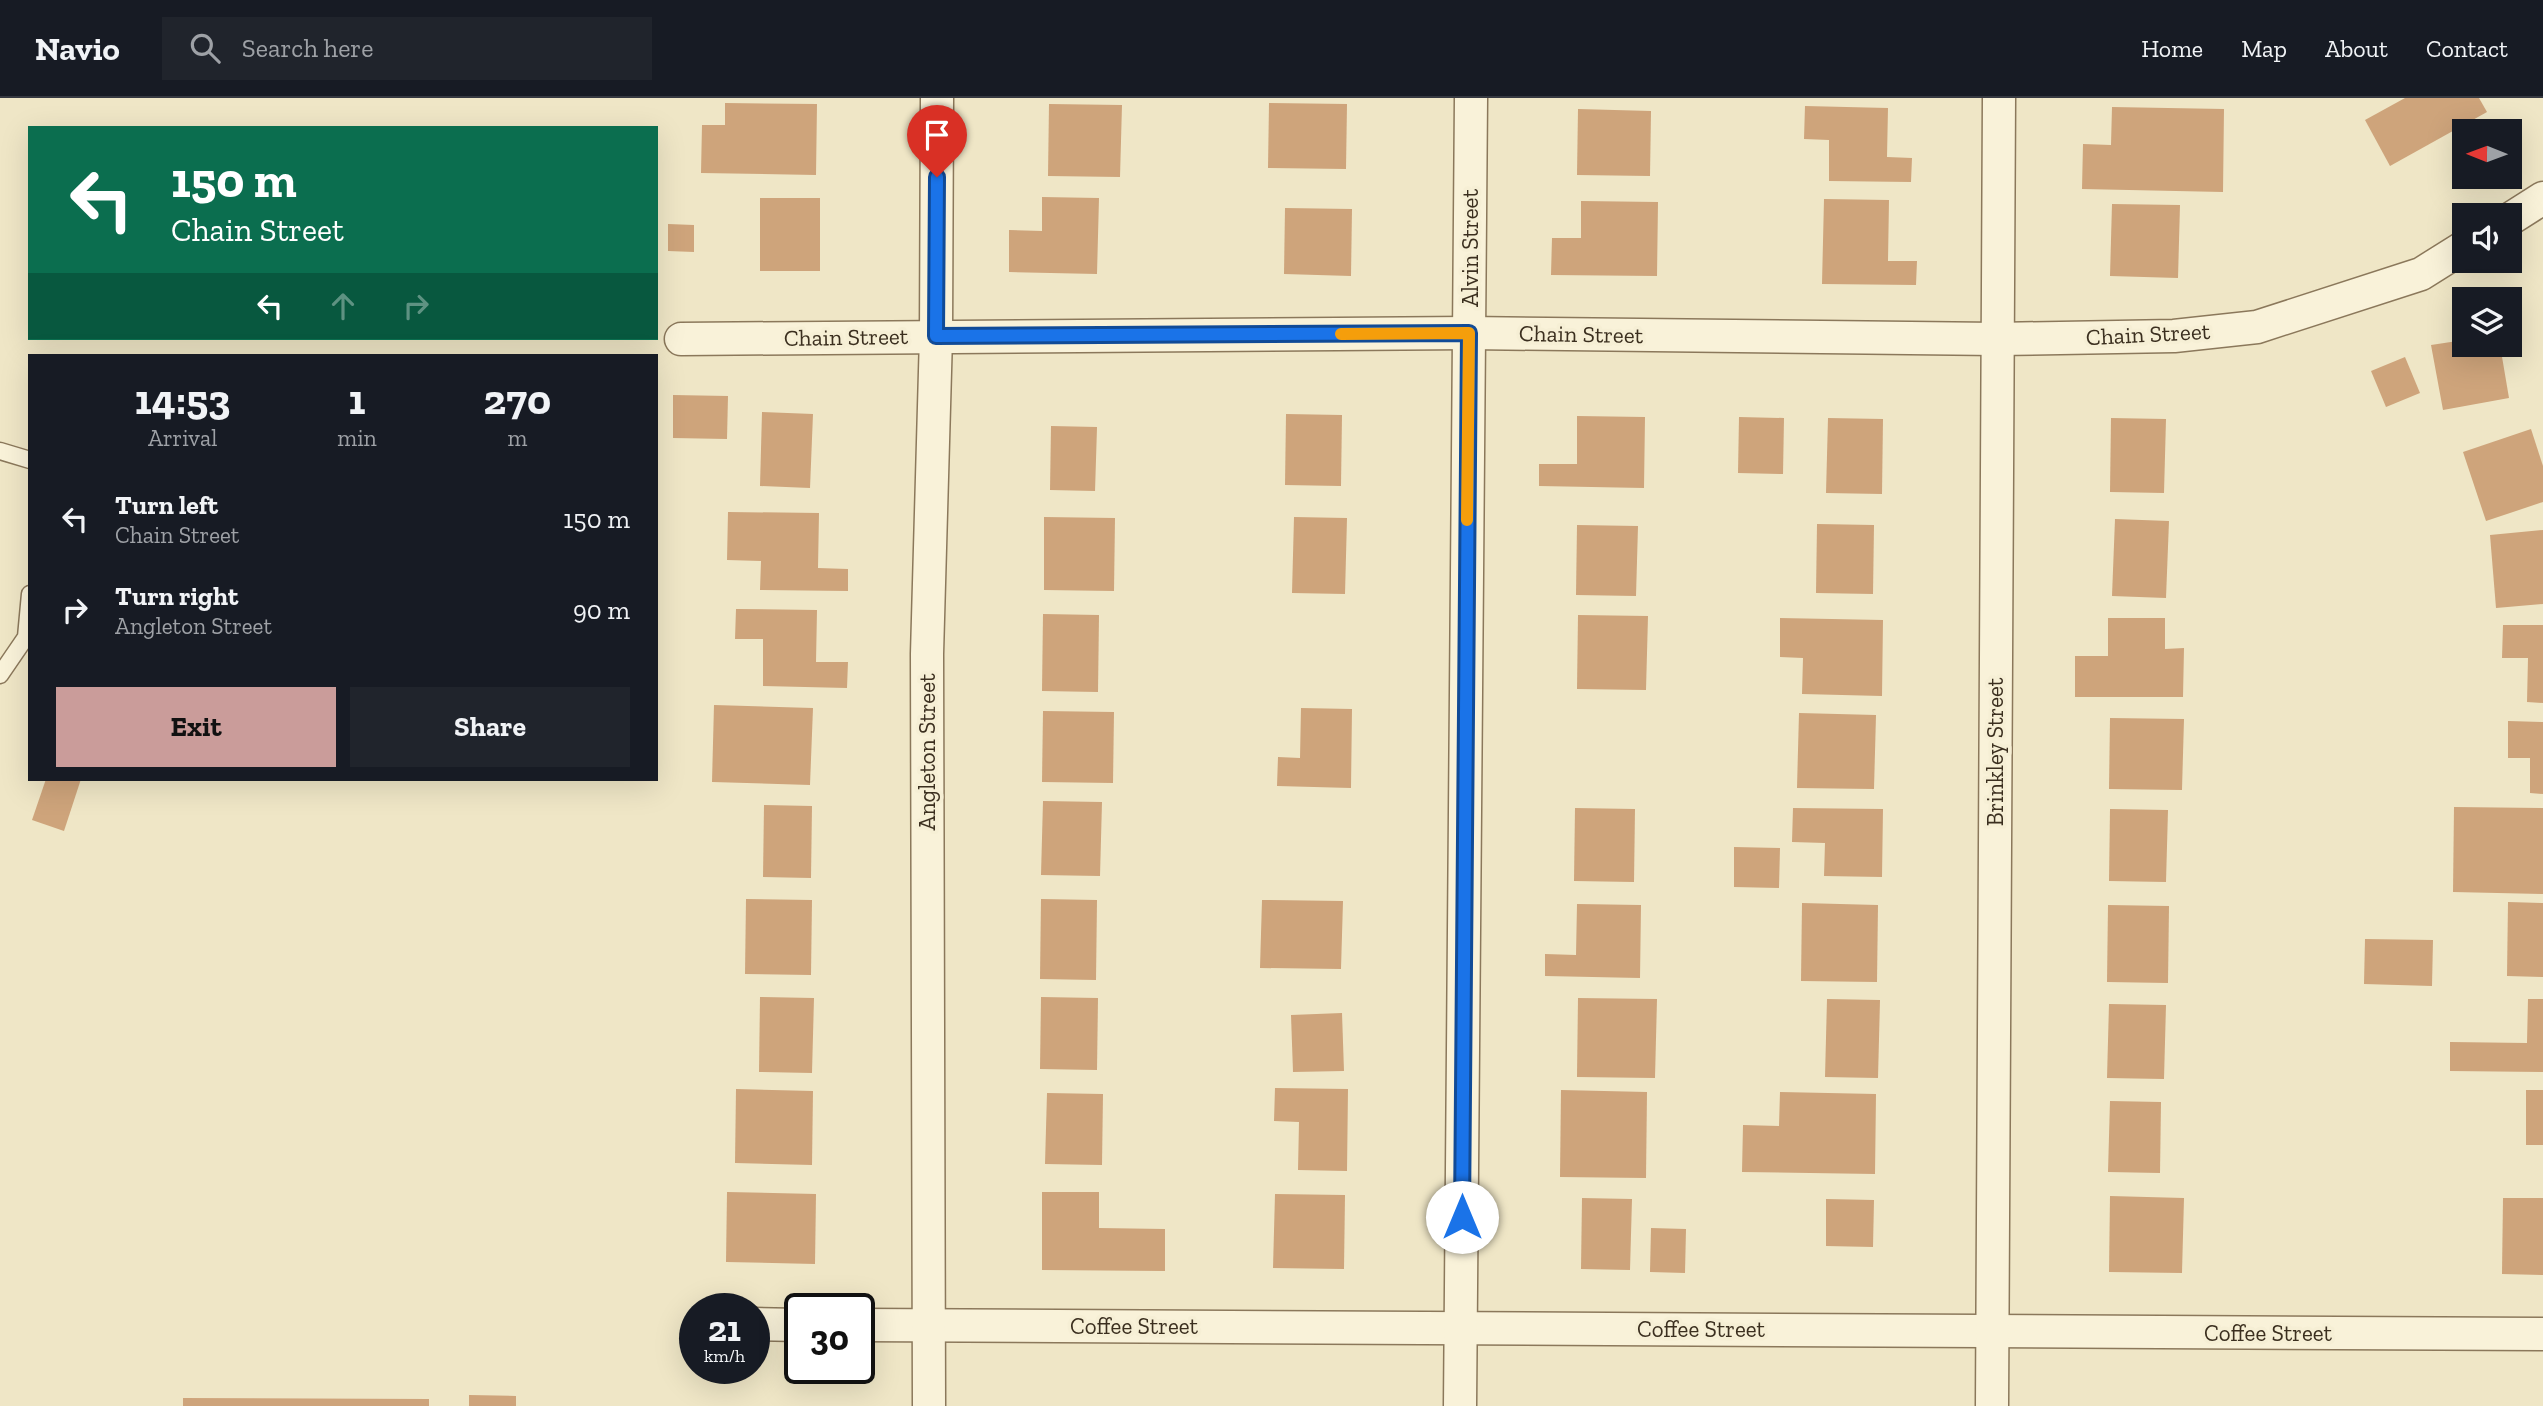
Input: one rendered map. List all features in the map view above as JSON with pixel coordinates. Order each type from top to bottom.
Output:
[{"type":"street","name":"Angleton Street","points":[[929,1406],[927,654],[936,336],[937,98]]},
{"type":"street","name":"Alvin Street","points":[[1460,1406],[1471,98]]},
{"type":"street","name":"Brinkley Street","points":[[1992,1406],[1999,98]]},
{"type":"street","points":[[2522,213],[2542,202]]},
{"type":"street","name":"Chain Street","points":[[681,339],[1469,333],[1997,339],[2174,336],[2257,327],[2421,274],[2452,255]]},
{"type":"street","name":"Coffee Street","points":[[875,1325],[2543,1334]]},
{"type":"lane","points":[[0,451],[28,459]]},
{"type":"lane","points":[[0,675],[26,637],[28,616]]},
{"type":"building","points":[[2405,98],[2479,98],[2487,112],[2474,119],[2452,119],[2452,131],[2390,166],[2365,120]]},
{"type":"building","points":[[725,103],[817,104],[816,175],[701,173],[702,125],[725,125]]},
{"type":"building","points":[[1269,103],[1347,104],[1346,169],[1268,168]]},
{"type":"building","points":[[1049,104],[1122,105],[1120,177],[1048,176]]},
{"type":"building","points":[[1805,106],[1888,108],[1887,157],[1912,158],[1911,182],[1829,181],[1829,140],[1804,139]]},
{"type":"building","points":[[2112,107],[2224,109],[2223,192],[2082,189],[2083,144],[2111,145]]},
{"type":"building","points":[[1578,109],[1651,111],[1650,176],[1577,175]]},
{"type":"building","points":[[1042,197],[1099,198],[1097,274],[1009,272],[1009,230],[1042,231]]},
{"type":"building","points":[[760,198],[820,198],[820,271],[760,271]]},
{"type":"building","points":[[1824,199],[1889,200],[1888,261],[1917,261],[1916,285],[1822,284]]},
{"type":"building","points":[[1581,201],[1658,202],[1657,276],[1551,275],[1552,238],[1581,238]]},
{"type":"building","points":[[2112,204],[2180,205],[2178,278],[2110,276]]},
{"type":"building","points":[[1285,208],[1352,209],[1351,276],[1284,274]]},
{"type":"building","points":[[668,224],[694,225],[694,252],[668,251]]},
{"type":"building","points":[[2452,342],[2452,357],[2502,357],[2509,398],[2443,410],[2431,345]]},
{"type":"building","points":[[2405,357],[2420,393],[2386,407],[2371,371]]},
{"type":"building","points":[[673,395],[728,396],[727,439],[673,438]]},
{"type":"building","points":[[762,412],[813,414],[810,488],[760,486]]},
{"type":"building","points":[[1286,414],[1342,415],[1341,486],[1285,485]]},
{"type":"building","points":[[1577,416],[1645,417],[1644,488],[1539,486],[1539,464],[1577,464]]},
{"type":"building","points":[[1739,417],[1784,418],[1783,474],[1738,473]]},
{"type":"building","points":[[1828,418],[1883,419],[1882,494],[1826,493]]},
{"type":"building","points":[[2111,418],[2166,419],[2164,493],[2110,492]]},
{"type":"building","points":[[1051,426],[1097,427],[1095,491],[1050,490]]},
{"type":"building","points":[[2531,429],[2543,466],[2543,502],[2486,521],[2463,452]]},
{"type":"building","points":[[728,512],[819,513],[818,568],[848,569],[848,591],[760,590],[761,561],[727,560]]},
{"type":"building","points":[[1044,517],[1115,518],[1114,591],[1044,590]]},
{"type":"building","points":[[1294,517],[1347,518],[1345,594],[1292,593]]},
{"type":"building","points":[[2115,519],[2169,521],[2166,598],[2112,596]]},
{"type":"building","points":[[1817,524],[1874,525],[1873,594],[1816,593]]},
{"type":"building","points":[[1577,525],[1638,526],[1636,596],[1576,595]]},
{"type":"building","points":[[2543,530],[2543,604],[2496,608],[2490,535]]},
{"type":"building","points":[[736,609],[817,610],[816,662],[848,662],[847,688],[763,686],[763,639],[735,639]]},
{"type":"building","points":[[1043,614],[1099,615],[1098,692],[1042,691]]},
{"type":"building","points":[[1578,615],[1648,616],[1646,690],[1577,689]]},
{"type":"building","points":[[1780,618],[1883,620],[1882,696],[1802,694],[1803,658],[1780,657]]},
{"type":"building","points":[[2108,618],[2165,618],[2165,649],[2184,648],[2183,697],[2075,697],[2075,656],[2108,656]]},
{"type":"building","points":[[2503,625],[2543,625],[2543,703],[2527,702],[2528,658],[2502,658]]},
{"type":"building","points":[[714,705],[813,708],[810,785],[712,782]]},
{"type":"building","points":[[1301,708],[1352,709],[1351,788],[1277,786],[1278,757],[1300,758]]},
{"type":"building","points":[[1043,711],[1114,712],[1113,783],[1042,782]]},
{"type":"building","points":[[1799,713],[1876,715],[1874,789],[1797,788]]},
{"type":"building","points":[[2110,718],[2184,719],[2182,790],[2109,789]]},
{"type":"building","points":[[2508,721],[2543,722],[2543,794],[2530,793],[2530,758],[2508,758]]},
{"type":"building","points":[[45,781],[80,781],[64,831],[32,820]]},
{"type":"building","points":[[1043,801],[1102,802],[1100,876],[1041,875]]},
{"type":"building","points":[[764,805],[812,806],[811,878],[763,877]]},
{"type":"building","points":[[2454,807],[2543,808],[2543,894],[2453,892]]},
{"type":"building","points":[[1575,808],[1635,809],[1634,882],[1574,881]]},
{"type":"building","points":[[1793,808],[1883,809],[1882,877],[1824,876],[1825,843],[1792,842]]},
{"type":"building","points":[[2110,809],[2168,810],[2166,882],[2109,881]]},
{"type":"building","points":[[1734,847],[1780,848],[1779,888],[1734,887]]},
{"type":"building","points":[[746,899],[812,900],[811,975],[745,974]]},
{"type":"building","points":[[1041,899],[1097,900],[1096,980],[1040,979]]},
{"type":"building","points":[[1262,900],[1343,901],[1341,969],[1260,968]]},
{"type":"building","points":[[2508,902],[2543,903],[2543,977],[2507,976]]},
{"type":"building","points":[[1802,903],[1878,905],[1877,982],[1801,981]]},
{"type":"building","points":[[1577,904],[1641,905],[1640,978],[1545,976],[1545,954],[1576,955]]},
{"type":"building","points":[[2108,905],[2169,906],[2168,983],[2107,982]]},
{"type":"building","points":[[2365,939],[2433,940],[2432,986],[2364,984]]},
{"type":"building","points":[[760,997],[814,998],[812,1073],[759,1072]]},
{"type":"building","points":[[1041,997],[1098,998],[1097,1070],[1040,1069]]},
{"type":"building","points":[[1578,998],[1657,999],[1655,1078],[1577,1077]]},
{"type":"building","points":[[1827,999],[1880,1000],[1878,1078],[1825,1077]]},
{"type":"building","points":[[2528,999],[2543,999],[2543,1072],[2450,1071],[2450,1042],[2527,1043]]},
{"type":"building","points":[[2109,1004],[2166,1005],[2164,1079],[2107,1078]]},
{"type":"building","points":[[1342,1013],[1344,1071],[1293,1072],[1291,1015]]},
{"type":"building","points":[[1275,1088],[1348,1089],[1347,1171],[1298,1170],[1299,1122],[1274,1121]]},
{"type":"building","points":[[736,1089],[813,1091],[812,1165],[735,1163]]},
{"type":"building","points":[[1561,1090],[1647,1092],[1646,1178],[1560,1177]]},
{"type":"building","points":[[2526,1090],[2543,1090],[2543,1145],[2526,1145]]},
{"type":"building","points":[[1780,1092],[1876,1094],[1875,1174],[1742,1172],[1743,1125],[1779,1126]]},
{"type":"building","points":[[1047,1093],[1103,1094],[1102,1165],[1045,1164]]},
{"type":"building","points":[[2110,1101],[2161,1102],[2160,1173],[2108,1172]]},
{"type":"building","points":[[727,1192],[816,1194],[815,1264],[726,1262]]},
{"type":"building","points":[[1042,1192],[1099,1192],[1099,1228],[1165,1229],[1165,1271],[1042,1270]]},
{"type":"building","points":[[1275,1194],[1345,1195],[1344,1269],[1273,1268]]},
{"type":"building","points":[[2110,1196],[2184,1198],[2182,1273],[2109,1272]]},
{"type":"building","points":[[1582,1198],[1632,1199],[1630,1270],[1581,1269]]},
{"type":"building","points":[[2503,1198],[2543,1198],[2543,1275],[2502,1274]]},
{"type":"building","points":[[1826,1199],[1874,1200],[1873,1247],[1826,1246]]},
{"type":"building","points":[[1651,1228],[1686,1229],[1685,1273],[1650,1272]]},
{"type":"building","points":[[469,1395],[516,1396],[516,1406],[469,1406]]},
{"type":"building","points":[[183,1398],[429,1399],[429,1406],[183,1406]]},
{"type":"slow traffic","points":[[1341,334],[1469,333],[1467,520]]},
{"type":"route","points":[[937,177],[936,336],[1469,333],[1462,1217]]}]
